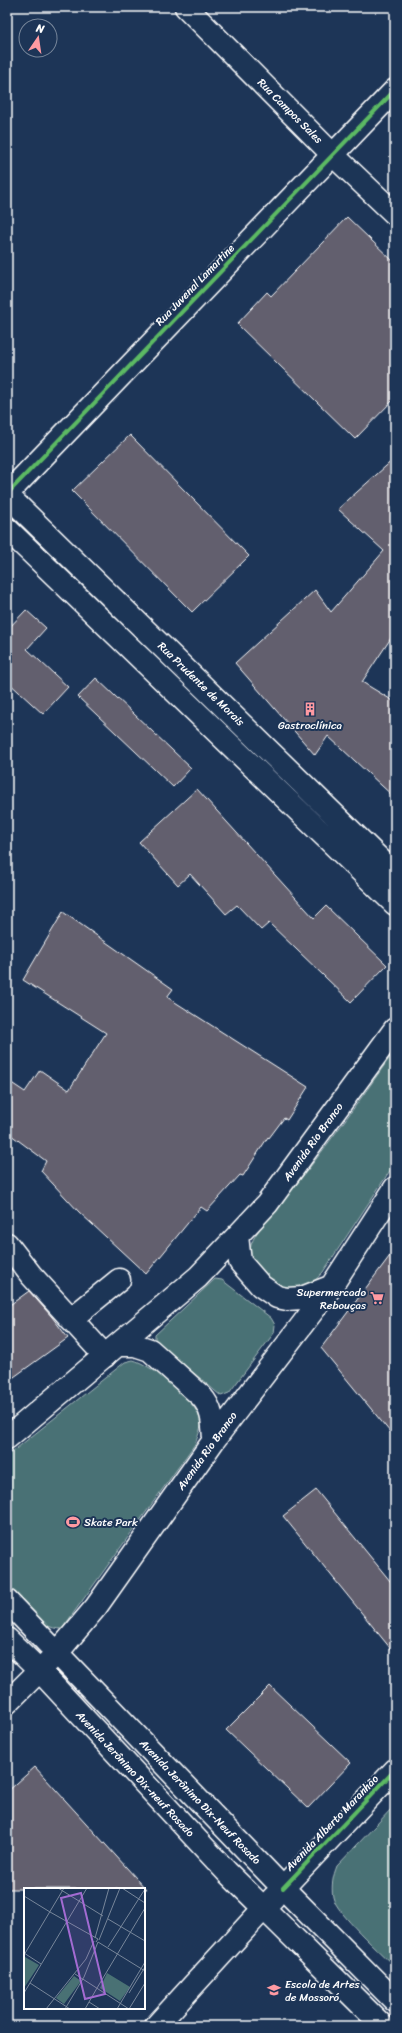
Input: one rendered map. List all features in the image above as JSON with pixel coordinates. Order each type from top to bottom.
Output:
[{"type":"main road","name":"Rua Campos Sales","points":[[186,7],[333,155],[395,214]]},
{"type":"main road","name":"Rua Juvenal Lamartine","points":[[7,494],[395,90]]},
{"type":"main road","name":"Rua Prudente de Morais","points":[[7,494],[395,874]]},
{"type":"main road","name":"Rua Prudente de Morais","points":[[7,528],[395,904]]},
{"type":"main road","name":"Avenida Rio Branco","points":[[7,1438],[198,1277],[237,1236],[267,1204],[395,1029]]},
{"type":"main road","name":"Avenida Rio Branco","points":[[7,1704],[58,1652],[96,1608],[214,1440],[331,1287],[395,1188]]},
{"type":"main road","points":[[237,1236],[240,1262],[261,1286],[277,1296],[287,1299],[302,1298],[331,1287]]},
{"type":"main road","points":[[7,1244],[31,1275],[71,1319],[112,1350],[135,1345],[150,1350],[201,1396],[208,1404],[213,1419],[214,1440]]},
{"type":"main road","points":[[71,1319],[119,1280]]},
{"type":"main road","name":"Avenida Jerônimo Dix-Neuf Rosado","points":[[7,1601],[58,1652],[283,1888],[395,2001]]},
{"type":"main road","name":"Avenida Jerônimo Dix-neuf Rosado","points":[[7,1639],[40,1671],[227,1872],[264,1908]]},
{"type":"main road","name":"Avenida Alberto Maranhão","points":[[156,2026],[264,1908],[395,1770]]},
{"type":"main road","points":[[264,1908],[383,2026]]},
{"type":"green space","points":[[395,1050],[395,1163],[323,1272],[309,1287],[292,1292],[265,1277],[255,1266],[251,1259],[250,1252],[253,1239],[324,1149]]},
{"type":"green space","points":[[215,1279],[222,1280],[271,1318],[275,1325],[274,1333],[229,1393],[221,1396],[155,1340],[155,1335]]},
{"type":"green space","name":"Skate Park","points":[[133,1360],[141,1363],[162,1376],[184,1395],[199,1415],[201,1423],[200,1431],[195,1444],[62,1629],[53,1628],[45,1625],[31,1614],[7,1587],[7,1456],[125,1362]]},
{"type":"green space","points":[[395,1805],[395,1967],[342,1913],[333,1897],[332,1885],[337,1866]]},
{"type":"building","points":[[347,217],[395,263],[395,398],[355,439],[237,324],[267,292],[271,296]]},
{"type":"building","points":[[130,435],[249,556],[192,612],[72,491]]},
{"type":"building","name":"Gastroclínica","points":[[395,458],[395,632],[362,682],[395,702],[395,798],[328,736],[315,755],[235,663],[315,590],[331,612],[384,551],[338,509]]},
{"type":"building","points":[[26,610],[46,628],[27,649],[68,687],[43,714],[7,681],[7,630]]},
{"type":"building","points":[[96,678],[191,768],[173,787],[78,697]]},
{"type":"building","points":[[197,789],[314,918],[326,906],[387,965],[351,1002],[269,923],[261,930],[237,905],[226,914],[190,874],[178,885],[139,842]]},
{"type":"building","points":[[63,912],[173,989],[167,997],[308,1087],[287,1120],[284,1118],[269,1138],[268,1137],[243,1176],[240,1175],[207,1211],[201,1207],[146,1274],[79,1212],[41,1171],[46,1161],[7,1132],[7,1080],[25,1092],[40,1070],[69,1090],[106,1033],[23,980]]},
{"type":"building","name":"Supermercado Rebouças","points":[[395,1249],[395,1438],[321,1348]]},
{"type":"building","points":[[29,1291],[68,1338],[7,1382],[7,1307]]},
{"type":"building","points":[[316,1490],[395,1587],[395,1654],[283,1516]]},
{"type":"building","points":[[270,1686],[351,1763],[308,1808],[226,1730]]},
{"type":"building","points":[[35,1767],[146,1889],[7,1889],[7,1792]]},
{"type":"cycle path","points":[[7,494],[395,90]]},
{"type":"cycle path","points":[[283,1888],[395,1770]]},
{"type":"place","name":"Gastroclínica","points":[[310,709]]},
{"type":"place","name":"Supermercado Rebouças","points":[[377,1298]]},
{"type":"place","name":"Skate Park","points":[[73,1522]]},
{"type":"place","name":"Escola de Artes de Mossoró","points":[[274,1990]]}]
